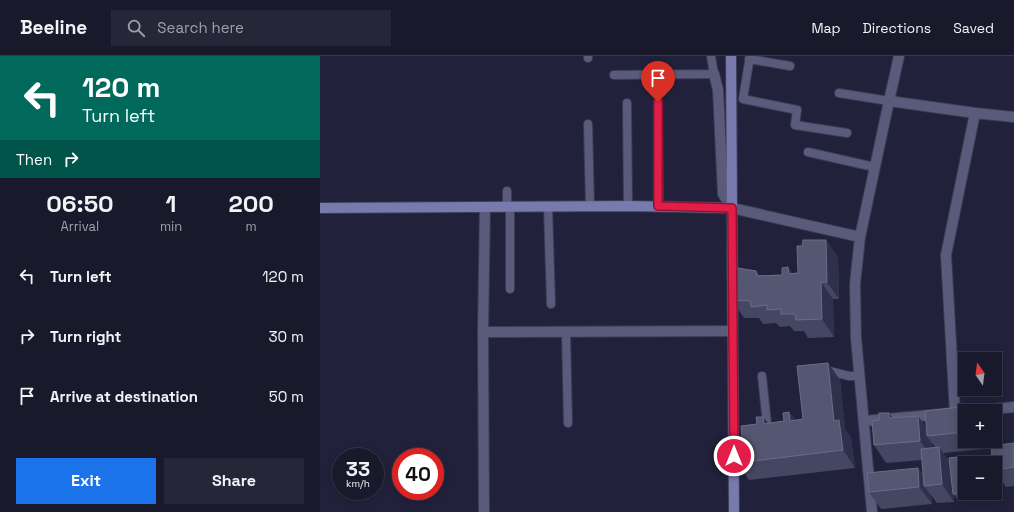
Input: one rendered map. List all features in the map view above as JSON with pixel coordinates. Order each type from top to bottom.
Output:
[{"type":"street","points":[[731,56],[733,331],[736,428],[734,512]]},
{"type":"street","points":[[872,512],[856,338],[855,284],[860,237],[899,56]]},
{"type":"street","points":[[714,74],[718,90],[723,194],[732,208]]},
{"type":"street","points":[[889,101],[1014,117]]},
{"type":"street","points":[[959,404],[946,255],[975,113]]},
{"type":"street","points":[[320,208],[658,206],[732,208],[860,237]]},
{"type":"street","points":[[484,512],[483,332],[485,207]]},
{"type":"street","points":[[483,332],[733,331]]},
{"type":"street","points":[[1002,409],[1014,408]]},
{"type":"street","points":[[864,421],[958,412]]},
{"type":"lane","points":[[614,75],[714,74],[711,56]]},
{"type":"lane","points":[[790,66],[749,58],[743,99],[797,110],[795,125],[847,133]]},
{"type":"lane","points":[[839,93],[889,101]]},
{"type":"lane","points":[[658,102],[658,206]]},
{"type":"lane","points":[[627,103],[628,206]]},
{"type":"lane","points":[[588,124],[590,206]]},
{"type":"lane","points":[[808,152],[874,167]]},
{"type":"lane","points":[[507,191],[509,207],[510,289]]},
{"type":"lane","points":[[548,207],[551,304]]},
{"type":"lane","points":[[566,332],[568,423]]},
{"type":"lane","points":[[816,368],[849,376],[859,376]]},
{"type":"lane","points":[[762,376],[767,425]]},
{"type":"building","points":[[803,240],[826,240],[827,282],[821,282],[822,319],[796,320],[795,314],[781,314],[781,309],[767,310],[767,305],[751,307],[750,301],[732,300],[732,267],[756,271],[757,276],[782,275],[782,268],[788,267],[789,274],[798,273],[797,246],[802,246]]},
{"type":"building","points":[[828,363],[834,421],[839,420],[843,450],[737,463],[734,438],[742,437],[741,426],[757,424],[756,417],[763,417],[764,424],[784,421],[783,413],[789,412],[790,421],[803,419],[797,366]]},
{"type":"building","points":[[958,407],[958,433],[927,436],[925,411]]},
{"type":"building","points":[[879,413],[889,413],[889,418],[918,416],[920,441],[874,445],[872,421],[879,420]]},
{"type":"building","points":[[1014,443],[1014,467],[1002,469],[1002,456],[992,456],[991,448],[1002,448],[1002,445]]},
{"type":"building","points":[[939,447],[942,484],[924,486],[921,449]]},
{"type":"building","points":[[958,457],[958,493],[953,494],[949,458]]},
{"type":"building","points":[[918,468],[919,487],[869,492],[867,473]]},
{"type":"route","points":[[658,102],[658,206],[732,208],[734,456]]}]
